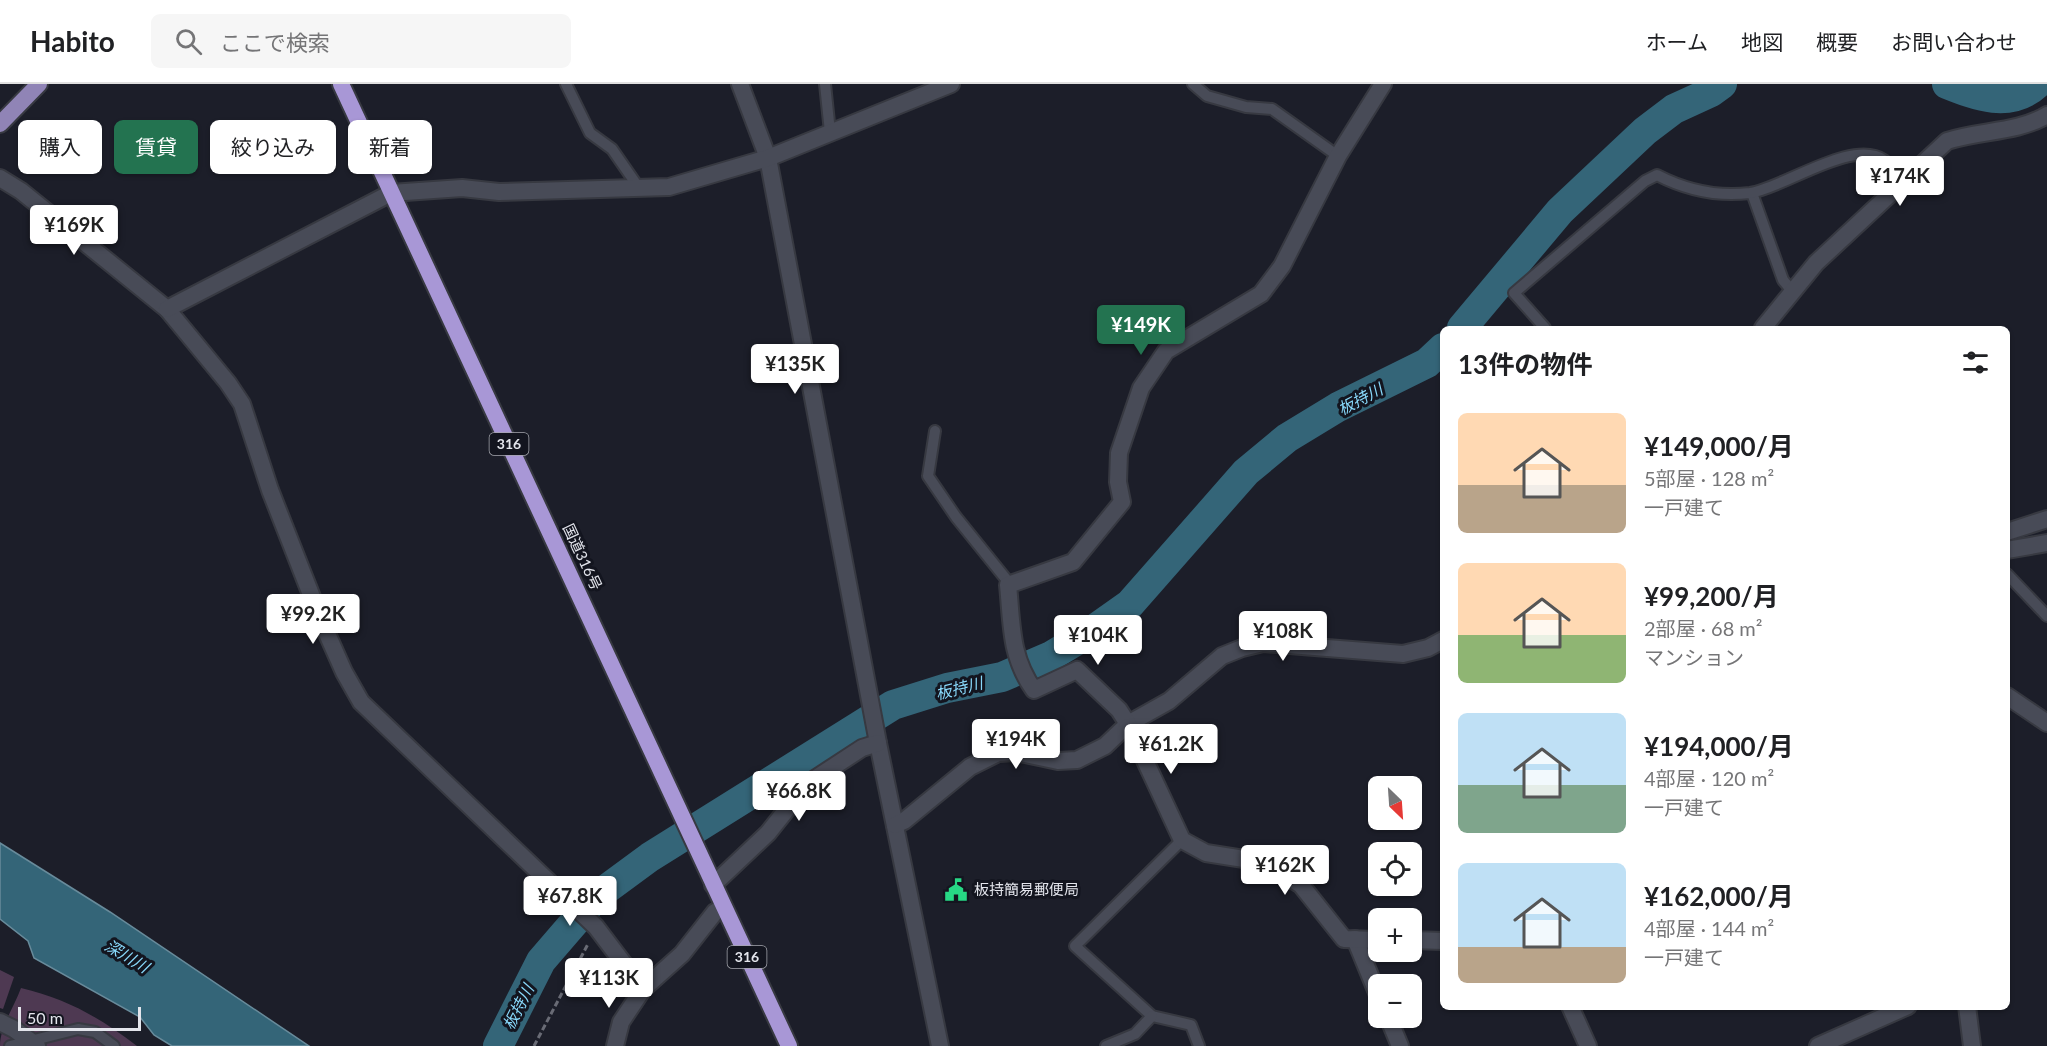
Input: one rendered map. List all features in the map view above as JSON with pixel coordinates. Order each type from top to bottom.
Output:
[{"type":"highway","name":"国道316号","points":[[340,84],[789,1046]]},
{"type":"main road","points":[[0,124],[39,84]]},
{"type":"street","points":[[740,84],[768,158],[877,736],[940,1046]]},
{"type":"street","points":[[167,309],[392,193],[462,188],[500,192],[669,187],[768,158],[951,84]]},
{"type":"street","points":[[1368,940],[1344,939],[1301,885],[1263,862],[1206,853],[1182,840],[1128,724],[1119,710],[1077,670],[1034,690],[1025,678],[1015,655],[1010,584],[1073,562],[1122,502],[1118,482],[1119,453],[1141,388],[1166,351],[1261,294],[1282,266],[1338,156],[1383,84]]},
{"type":"street","points":[[1764,326],[1816,262],[1904,178],[1947,141],[1967,134],[2024,125],[2047,115]]},
{"type":"street","points":[[0,178],[21,191],[167,309],[228,383],[242,404],[270,490],[321,620],[344,672],[361,702],[598,930],[643,989]]},
{"type":"street","points":[[2010,530],[2047,519]]},
{"type":"street","points":[[2010,549],[2047,543]]},
{"type":"street","points":[[895,825],[904,821],[970,767],[998,753],[1016,752],[1058,761],[1077,760],[1105,746],[1128,724],[1169,701],[1222,656],[1242,648],[1263,643],[1403,654],[1428,648],[1440,642]]},
{"type":"street","points":[[2010,701],[2047,723]]},
{"type":"street","points":[[713,885],[768,833],[807,784],[877,736]]},
{"type":"street","points":[[615,1046],[621,1022],[643,989],[682,954],[715,912],[723,907]]},
{"type":"street","points":[[1355,939],[1369,974]]},
{"type":"street","points":[[1422,940],[1440,941]]},
{"type":"street","points":[[1572,1010],[1588,1046]]},
{"type":"street","points":[[1818,1046],[1899,1010]]},
{"type":"street","points":[[1968,1010],[1972,1046]]},
{"type":"street","points":[[0,1022],[35,1044]]},
{"type":"street","points":[[1393,1028],[1400,1046]]},
{"type":"lane","points":[[566,84],[590,133],[612,149],[639,188]]},
{"type":"lane","points":[[825,84],[830,132]]},
{"type":"lane","points":[[1193,84],[1207,96],[1246,107],[1272,110],[1338,156]]},
{"type":"lane","points":[[1543,326],[1514,293],[1645,180],[1657,175],[1670,182],[1715,195],[1752,193],[1852,154],[1882,158],[1904,178]]},
{"type":"lane","points":[[1752,193],[1783,280],[1792,291]]},
{"type":"lane","points":[[935,431],[928,476],[956,517],[1010,584]]},
{"type":"lane","points":[[2010,577],[2047,616]]},
{"type":"lane","points":[[1182,840],[1075,946],[1152,1016],[1191,1025],[1199,1046]]},
{"type":"lane","points":[[1106,1046],[1135,1034],[1152,1016]]},
{"type":"lane","points":[[10,1046],[35,1044],[78,1029],[95,1032],[114,1046]]},
{"type":"path","points":[[534,1046],[598,930]]},
{"type":"shaded area","points":[[0,970],[14,977],[3,1009],[0,1008]]},
{"type":"shaded area","points":[[21,988],[38,992],[82,1010],[137,1046],[0,1046],[5,1024]]},
{"type":"water","name":"深川川","points":[[0,843],[110,912],[309,1046],[172,1046],[154,1035],[140,1017],[34,958],[28,941],[0,919]]},
{"type":"waterway","name":"板持川","points":[[1464,326],[1560,211],[1645,131],[1674,109],[1711,92],[1722,84]]},
{"type":"waterway","name":"板持川","points":[[1947,84],[1970,93],[1993,98],[2016,96],[2027,92],[2037,84]]},
{"type":"waterway","name":"板持川","points":[[498,1046],[541,961],[597,896],[650,857],[893,705],[947,688],[1002,677],[1051,656],[1089,633],[1130,604],[1246,472],[1287,438],[1338,407],[1427,363],[1440,351]]},
{"type":"place","name":"板持簡易郵便局","points":[[956,890]]}]
